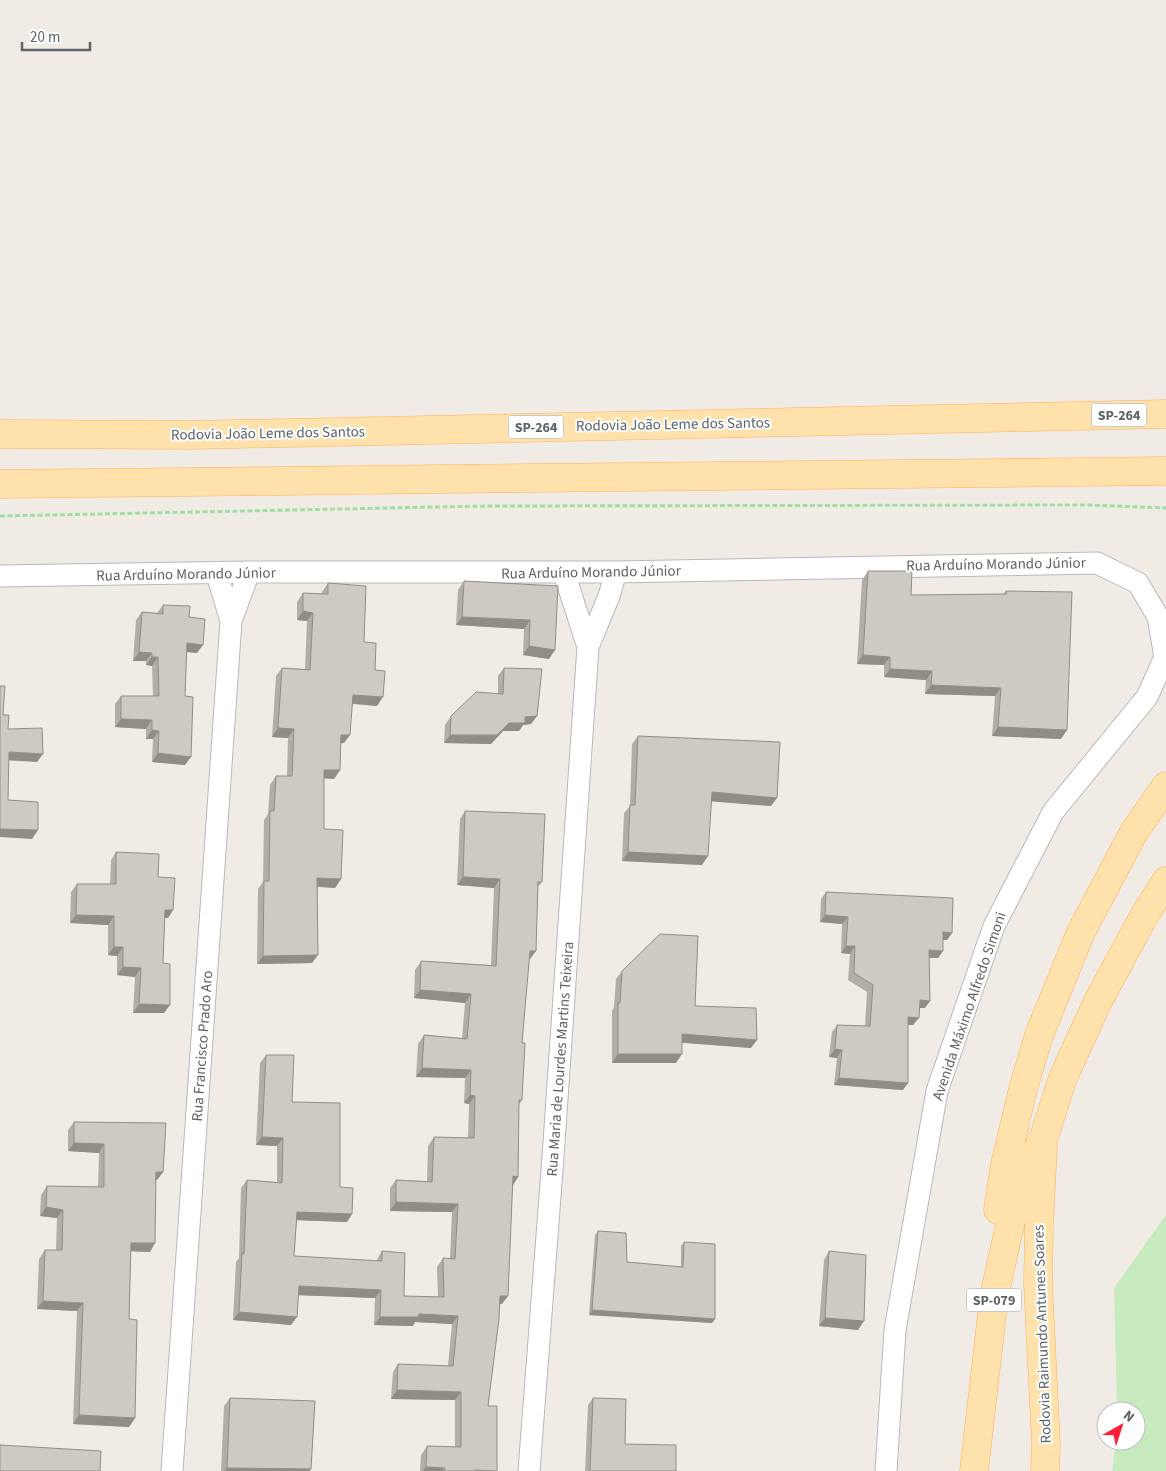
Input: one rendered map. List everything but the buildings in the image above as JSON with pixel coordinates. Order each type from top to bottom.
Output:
[{"type":"main road","name":"Rodovia João Leme dos Santos","points":[[0,434],[192,435],[1166,414]]},
{"type":"main road","points":[[0,484],[1166,471]]},
{"type":"main road","points":[[994,1297],[994,1240],[1005,1165],[1023,1089],[1039,1035],[1082,932],[1134,832],[1166,786]]},
{"type":"main road","name":"Rodovia Raimundo Antunes Soares","points":[[974,1471],[994,1297],[1019,1184],[1044,1137],[1062,1080],[1098,1001],[1144,916],[1166,881]]},
{"type":"main road","name":"Rodovia Raimundo Antunes Soares","points":[[1044,1137],[1038,1284],[1046,1444],[1045,1471]]},
{"type":"main road","points":[[979,1431],[989,1465],[994,1471]]},
{"type":"main road","points":[[1034,1471],[1046,1444]]},
{"type":"street","name":"Rua Arduíno Morando Júnior","points":[[0,576],[249,572],[564,573],[1097,563],[1138,583],[1158,617]]},
{"type":"street","name":"Rua Francisco Prado Aro","points":[[172,1471],[231,621],[249,572]]},
{"type":"street","name":"Rua Maria de Lourdes Martins Teixeira","points":[[529,1471],[553,1157],[588,647],[610,596],[616,572]]},
{"type":"street","name":"Rua Maria de Lourdes Martins Teixeira","points":[[564,573],[588,647]]},
{"type":"street","name":"Rua Francisco Prado Aro","points":[[217,574],[231,621]]},
{"type":"street","name":"Avenida Máximo Alfredo Simoni","points":[[886,1471],[895,1330],[937,1091],[994,926],[1053,812],[1147,697],[1165,657],[1158,617]]},
{"type":"path","points":[[0,516],[486,506],[1089,505],[1166,508]]},
{"type":"green space","points":[[1166,1215],[1166,1471],[1112,1471],[1115,1451],[1146,1451],[1146,1401],[1117,1401],[1114,1288]]}]
